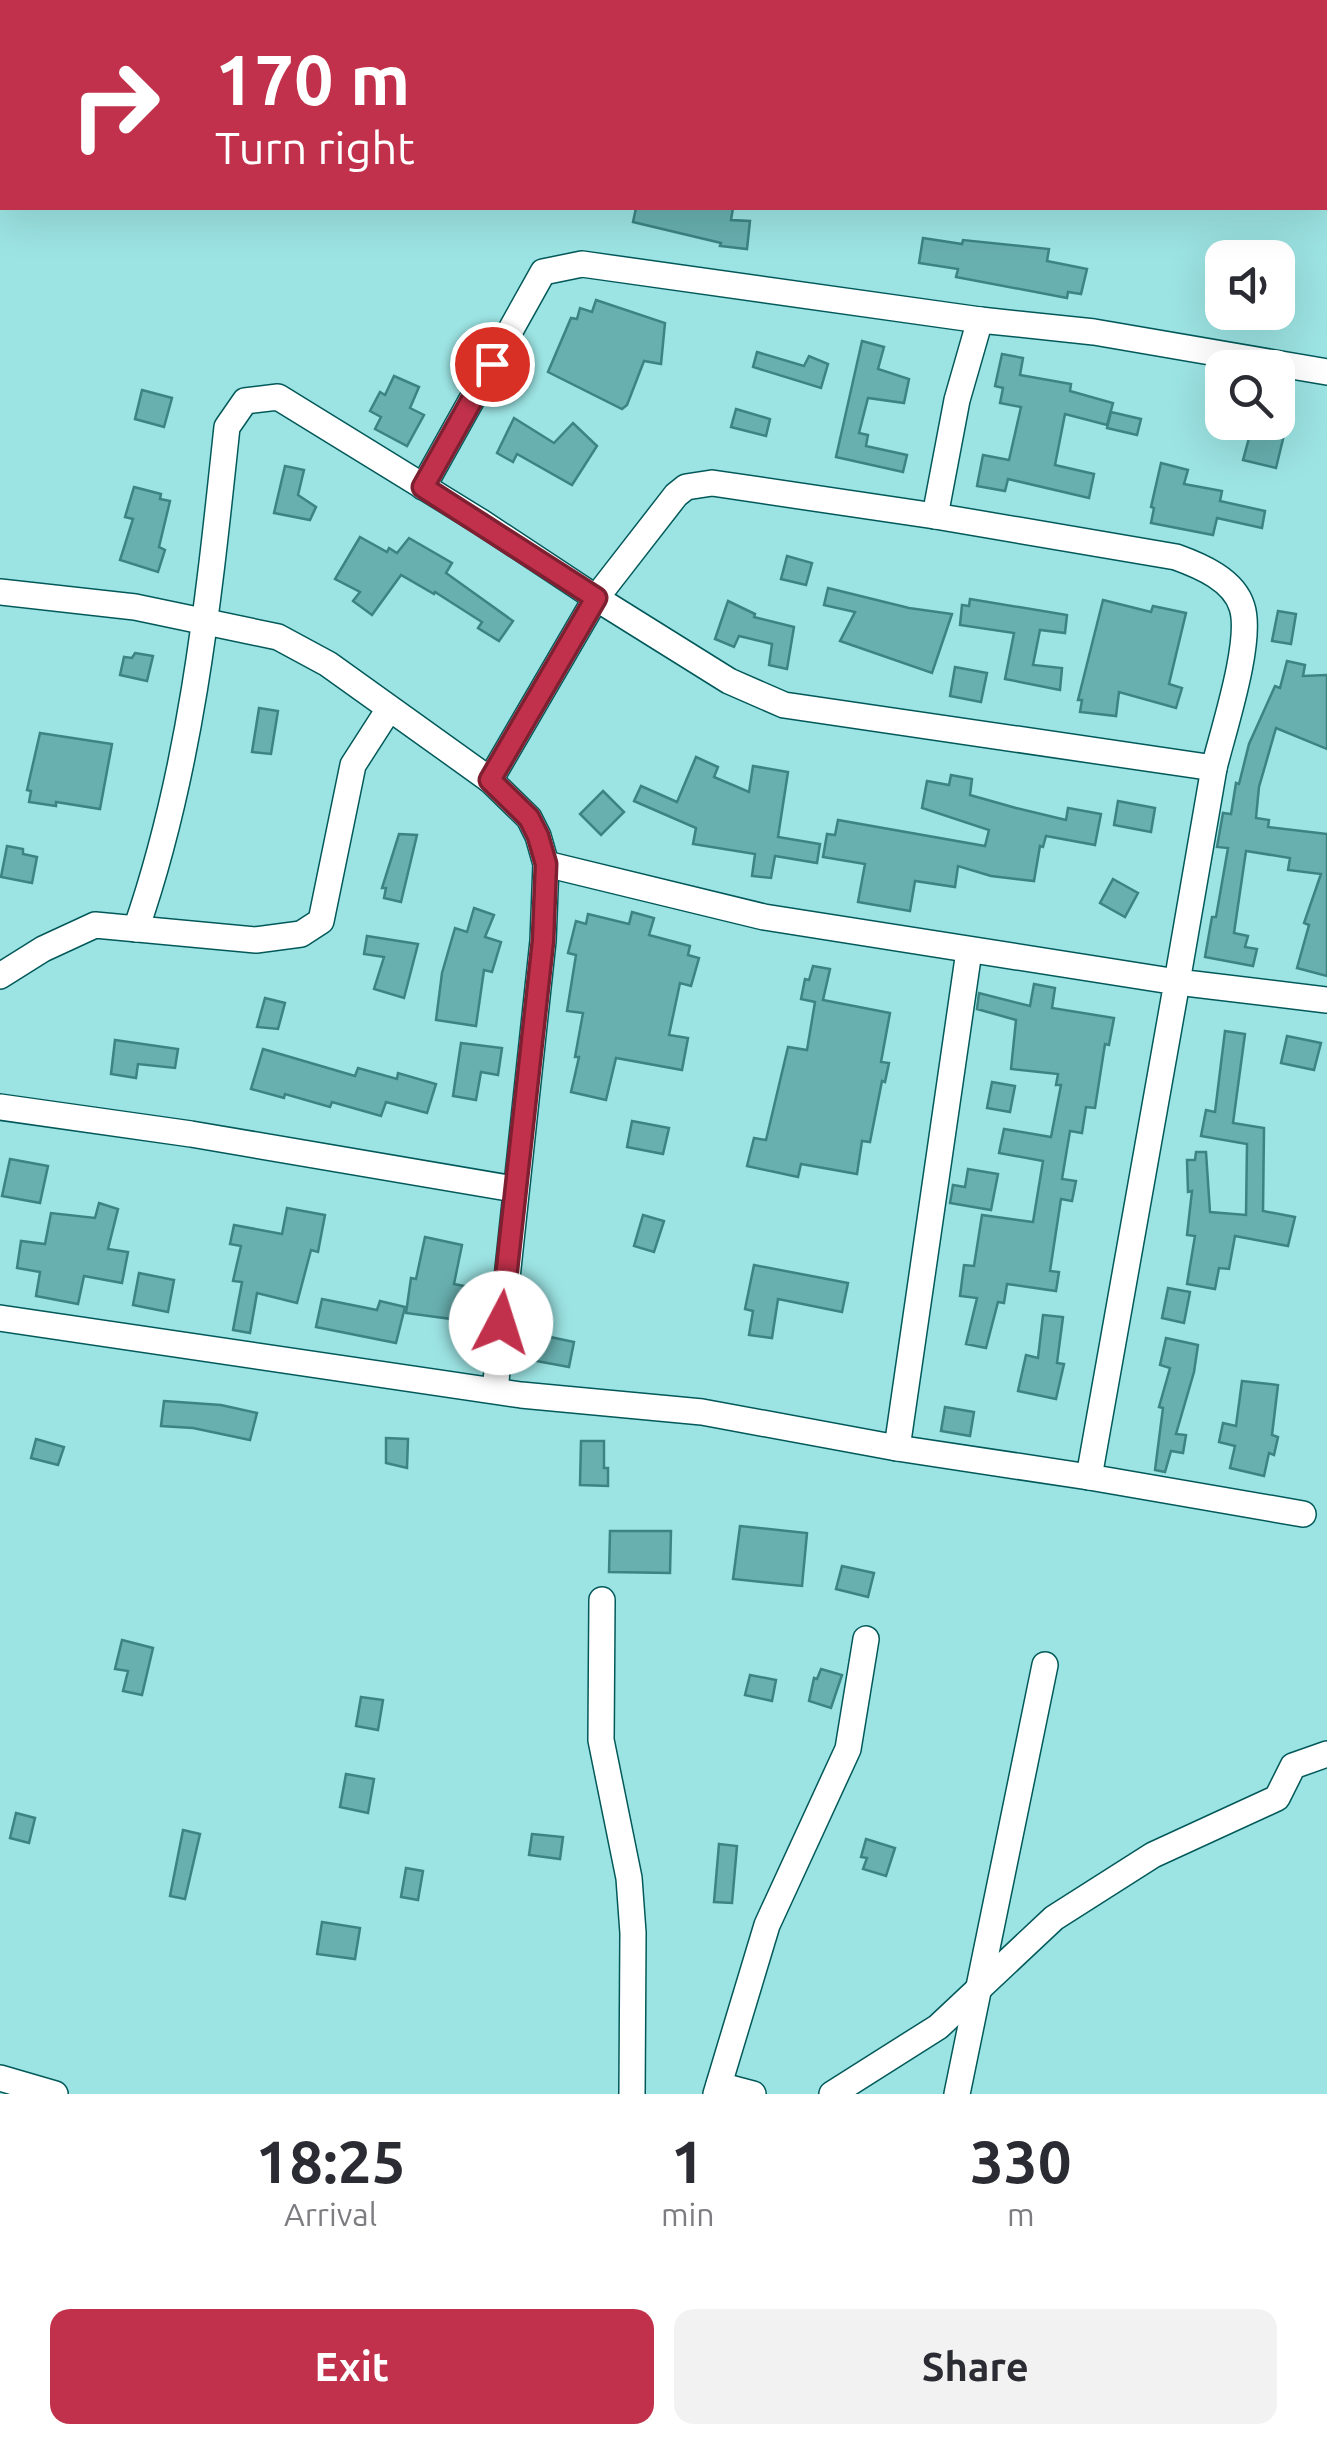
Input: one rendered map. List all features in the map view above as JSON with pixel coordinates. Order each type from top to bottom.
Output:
[{"type":"street","points":[[423,487],[543,272],[582,264],[980,320],[1094,332],[1327,372]]},
{"type":"street","points":[[935,516],[957,400],[980,320]]},
{"type":"street","points":[[136,929],[162,850],[206,621],[226,427],[244,402],[278,398],[729,681],[784,705],[1214,768]]},
{"type":"street","points":[[490,780],[596,598],[676,495],[698,484],[935,516],[1176,558],[1212,573],[1242,604],[1244,622],[1236,675],[1214,768],[1089,1476]]},
{"type":"street","points":[[0,592],[135,607],[278,638],[328,664],[490,780],[529,818],[546,864],[543,941],[495,1390]]},
{"type":"street","points":[[0,976],[43,949],[94,925],[256,940],[300,934],[321,921],[353,765],[389,709]]},
{"type":"street","points":[[546,864],[764,917],[1177,982],[1327,1000]]},
{"type":"street","points":[[896,1448],[969,951]]},
{"type":"street","points":[[0,1107],[191,1134],[514,1190]]},
{"type":"street","points":[[0,1318],[495,1390],[702,1412],[896,1448],[1089,1476],[1303,1514]]},
{"type":"street","points":[[602,1600],[601,1740],[629,1878],[633,1933],[632,2094]]},
{"type":"street","points":[[752,2094],[718,2090],[766,1925],[848,1749],[866,1639]]},
{"type":"street","points":[[956,2094],[1045,1665]]},
{"type":"street","points":[[832,2094],[938,2027],[1054,1918],[1154,1855],[1277,1798],[1293,1766],[1327,1754]]},
{"type":"street","points":[[0,2078],[55,2094]]},
{"type":"building","points":[[636,210],[733,210],[731,220],[750,221],[747,249],[720,246],[721,243],[633,222]]},
{"type":"building","points":[[923,238],[1049,249],[1047,261],[1087,269],[1081,294],[1068,292],[1067,298],[956,277],[958,269],[919,263]]},
{"type":"building","points":[[596,300],[665,323],[661,364],[644,361],[622,409],[548,372],[571,318],[577,319],[580,308],[592,312]]},
{"type":"building","points":[[862,341],[884,347],[878,369],[909,379],[904,403],[868,398],[859,433],[868,435],[866,446],[907,455],[903,472],[836,457]]},
{"type":"building","points":[[757,352],[804,366],[809,356],[828,364],[821,388],[753,367]]},
{"type":"building","points":[[1002,354],[1023,358],[1020,375],[1071,384],[1070,391],[1113,403],[1107,425],[1065,414],[1055,465],[1094,474],[1089,498],[1008,479],[1005,491],[977,486],[983,455],[1009,460],[1021,407],[1000,403],[1003,388],[995,386]]},
{"type":"building","points":[[394,376],[419,387],[410,408],[424,415],[407,446],[375,429],[381,417],[370,411],[380,392],[385,395]]},
{"type":"building","points":[[142,390],[172,398],[164,427],[135,419]]},
{"type":"building","points":[[736,409],[770,419],[766,436],[731,427]]},
{"type":"building","points":[[1111,412],[1141,419],[1137,435],[1107,428]]},
{"type":"building","points":[[514,418],[554,443],[573,423],[597,446],[572,485],[517,454],[513,462],[497,453]]},
{"type":"building","points":[[1248,440],[1283,440],[1276,468],[1243,460]]},
{"type":"building","points":[[1161,463],[1188,470],[1184,484],[1222,491],[1220,501],[1265,511],[1262,528],[1217,518],[1213,535],[1151,523]]},
{"type":"building","points":[[285,466],[304,470],[298,495],[316,507],[310,520],[274,513]]},
{"type":"building","points":[[134,487],[161,494],[160,499],[170,501],[159,547],[165,550],[158,572],[120,560],[133,519],[125,517]]},
{"type":"building","points":[[360,537],[387,552],[389,548],[397,553],[409,538],[452,563],[446,573],[513,621],[499,641],[478,628],[482,622],[401,575],[372,615],[353,601],[360,592],[335,579]]},
{"type":"building","points":[[787,556],[812,563],[806,585],[781,579]]},
{"type":"building","points":[[828,588],[952,614],[932,673],[840,641],[855,612],[824,605]]},
{"type":"building","points":[[970,599],[1067,615],[1065,633],[1040,630],[1033,665],[1062,668],[1060,690],[1005,679],[1014,633],[960,625],[962,605],[969,606]]},
{"type":"building","points":[[1103,600],[1151,612],[1153,606],[1186,613],[1169,684],[1182,688],[1176,708],[1119,692],[1116,716],[1080,712],[1082,700],[1078,700]]},
{"type":"building","points":[[728,601],[755,614],[754,617],[794,627],[787,669],[769,665],[772,644],[739,636],[734,647],[715,639]]},
{"type":"building","points":[[1278,611],[1296,614],[1291,644],[1272,641]]},
{"type":"building","points":[[135,653],[153,656],[147,681],[120,675],[124,657],[132,658]]},
{"type":"building","points":[[1287,661],[1305,665],[1303,676],[1327,675],[1327,749],[1276,728],[1259,787],[1256,818],[1269,820],[1268,827],[1327,834],[1327,976],[1297,968],[1309,925],[1304,923],[1321,874],[1288,870],[1290,858],[1246,851],[1234,933],[1248,936],[1245,947],[1257,949],[1253,966],[1205,957],[1228,848],[1217,847],[1223,813],[1231,814],[1249,744],[1275,686],[1280,688]]},
{"type":"building","points":[[955,667],[987,673],[981,702],[950,696]]},
{"type":"building","points":[[259,708],[278,711],[271,754],[252,752]]},
{"type":"building","points":[[40,733],[112,744],[100,809],[29,802],[31,791],[27,790]]},
{"type":"building","points":[[696,757],[718,767],[714,777],[749,792],[753,766],[788,772],[778,837],[820,844],[817,863],[775,856],[771,878],[752,876],[755,854],[693,844],[696,828],[634,801],[641,786],[677,802]]},
{"type":"building","points":[[951,775],[972,779],[970,795],[1016,808],[1066,820],[1068,808],[1101,814],[1095,845],[1046,836],[1043,847],[1040,846],[1034,881],[991,876],[958,866],[955,887],[915,881],[910,911],[858,902],[865,864],[823,857],[827,834],[835,835],[838,820],[985,846],[989,830],[922,808],[927,781],[949,785]]},
{"type":"building","points":[[603,791],[624,812],[601,835],[580,814]]},
{"type":"building","points":[[1118,801],[1155,808],[1151,832],[1114,825]]},
{"type":"building","points":[[399,834],[417,835],[401,902],[384,898],[386,888],[382,888]]},
{"type":"building","points":[[7,846],[37,857],[32,883],[1,877]]},
{"type":"building","points":[[1113,879],[1138,893],[1125,917],[1100,903]]},
{"type":"building","points":[[474,908],[494,915],[485,937],[501,942],[492,972],[484,970],[476,1026],[436,1020],[442,973],[455,928],[467,932]]},
{"type":"building","points":[[632,912],[654,918],[649,935],[690,946],[688,955],[699,958],[691,986],[680,983],[669,1035],[688,1038],[682,1070],[616,1058],[606,1100],[571,1092],[583,1013],[567,1011],[576,955],[568,953],[576,921],[586,924],[588,914],[629,924]]},
{"type":"building","points":[[367,936],[418,944],[404,998],[374,989],[384,957],[364,954]]},
{"type":"building","points":[[813,966],[830,969],[823,1000],[890,1013],[881,1062],[889,1063],[870,1142],[862,1141],[857,1174],[801,1164],[798,1177],[747,1166],[754,1138],[766,1140],[788,1047],[807,1050],[815,1002],[801,999],[805,979],[809,980]]},
{"type":"building","points":[[1034,984],[1055,988],[1052,1008],[1114,1018],[1109,1045],[1105,1044],[1095,1108],[1086,1107],[1082,1133],[1070,1131],[1062,1179],[1076,1181],[1072,1201],[1061,1199],[1050,1271],[1059,1272],[1056,1291],[1007,1284],[1004,1303],[998,1302],[986,1348],[966,1344],[977,1298],[960,1296],[964,1265],[974,1266],[982,1215],[1033,1222],[1043,1161],[999,1153],[1004,1129],[1051,1137],[1061,1085],[1056,1085],[1058,1074],[1011,1069],[1016,1020],[977,1009],[979,993],[1030,1006]]},
{"type":"building","points":[[265,998],[285,1003],[278,1029],[257,1027]]},
{"type":"building","points":[[1225,1031],[1245,1034],[1233,1123],[1264,1128],[1263,1211],[1295,1217],[1288,1246],[1235,1236],[1229,1269],[1219,1268],[1215,1289],[1187,1284],[1195,1236],[1187,1235],[1192,1191],[1188,1192],[1187,1160],[1195,1160],[1196,1152],[1206,1152],[1210,1212],[1246,1215],[1247,1144],[1201,1136],[1206,1110],[1215,1112]]},
{"type":"building","points":[[1287,1036],[1321,1043],[1314,1070],[1281,1063]]},
{"type":"building","points":[[115,1040],[178,1049],[175,1068],[138,1064],[136,1078],[111,1074]]},
{"type":"building","points":[[461,1043],[502,1048],[498,1075],[481,1072],[476,1100],[453,1096]]},
{"type":"building","points":[[263,1049],[355,1076],[358,1068],[397,1079],[398,1073],[436,1084],[427,1113],[386,1102],[381,1116],[332,1102],[330,1107],[285,1094],[284,1098],[251,1089]]},
{"type":"building","points":[[992,1082],[1015,1086],[1010,1112],[987,1108]]},
{"type":"building","points":[[632,1121],[669,1128],[663,1154],[627,1147]]},
{"type":"building","points":[[10,1159],[48,1166],[40,1203],[2,1196]]},
{"type":"building","points":[[968,1169],[998,1174],[991,1210],[950,1203],[953,1185],[965,1187]]},
{"type":"building","points":[[99,1203],[118,1209],[108,1249],[128,1252],[122,1283],[84,1276],[78,1304],[36,1296],[40,1272],[17,1268],[21,1241],[45,1244],[51,1213],[95,1218]]},
{"type":"building","points":[[287,1208],[325,1215],[318,1252],[311,1250],[297,1303],[257,1293],[250,1333],[233,1330],[242,1282],[233,1281],[241,1246],[230,1244],[234,1225],[282,1234]]},
{"type":"building","points":[[643,1215],[664,1221],[654,1252],[634,1246]]},
{"type":"building","points":[[425,1237],[462,1245],[454,1284],[464,1286],[459,1320],[406,1313],[411,1278],[416,1279]]},
{"type":"building","points":[[754,1265],[848,1283],[842,1312],[778,1299],[772,1338],[749,1335],[753,1311],[745,1309]]},
{"type":"building","points":[[139,1273],[174,1280],[168,1312],[133,1305]]},
{"type":"building","points":[[1168,1288],[1190,1292],[1184,1323],[1162,1318]]},
{"type":"building","points":[[322,1299],[377,1310],[380,1301],[405,1307],[396,1343],[316,1327]]},
{"type":"building","points":[[1043,1315],[1063,1317],[1057,1363],[1064,1364],[1056,1399],[1018,1391],[1026,1355],[1038,1358]]},
{"type":"building","points":[[536,1334],[574,1342],[569,1367],[531,1360]]},
{"type":"building","points":[[1166,1338],[1198,1345],[1176,1434],[1186,1435],[1183,1453],[1171,1451],[1165,1472],[1155,1470],[1163,1408],[1159,1407],[1170,1368],[1160,1365]]},
{"type":"building","points":[[1242,1381],[1278,1385],[1272,1435],[1278,1437],[1274,1455],[1269,1453],[1264,1476],[1230,1468],[1235,1446],[1219,1442],[1223,1423],[1236,1426]]},
{"type":"building","points":[[164,1401],[221,1405],[257,1413],[250,1440],[161,1426]]},
{"type":"building","points":[[945,1407],[974,1412],[970,1436],[941,1431]]},
{"type":"building","points":[[386,1438],[408,1439],[407,1468],[386,1463]]},
{"type":"building","points":[[36,1439],[64,1447],[58,1465],[31,1458]]},
{"type":"building","points":[[581,1441],[604,1441],[608,1486],[580,1485]]},
{"type":"building","points":[[740,1526],[807,1533],[802,1586],[733,1579]]},
{"type":"building","points":[[610,1531],[671,1531],[670,1573],[609,1572]]},
{"type":"building","points":[[842,1566],[874,1573],[868,1597],[836,1589]]},
{"type":"building","points":[[122,1640],[153,1648],[142,1695],[123,1691],[128,1671],[115,1669]]},
{"type":"building","points":[[821,1669],[842,1675],[831,1708],[809,1701],[814,1678]]},
{"type":"building","points":[[750,1675],[776,1680],[772,1701],[745,1695]]},
{"type":"building","points":[[361,1697],[383,1700],[378,1730],[356,1726]]},
{"type":"building","points":[[346,1774],[374,1779],[368,1813],[340,1807]]},
{"type":"building","points":[[16,1813],[35,1818],[29,1843],[10,1838]]},
{"type":"building","points":[[183,1830],[200,1834],[185,1899],[170,1896]]},
{"type":"building","points":[[532,1834],[563,1837],[560,1859],[529,1855]]},
{"type":"building","points":[[866,1839],[895,1848],[886,1876],[863,1869],[867,1858],[861,1857]]},
{"type":"building","points":[[719,1844],[737,1846],[732,1903],[714,1902]]},
{"type":"building","points":[[406,1868],[423,1871],[418,1900],[401,1897]]},
{"type":"building","points":[[322,1922],[360,1928],[355,1959],[317,1954]]},
{"type":"route","points":[[492,364],[423,487],[596,598],[490,780],[529,818],[546,864],[543,941],[501,1323]]}]
